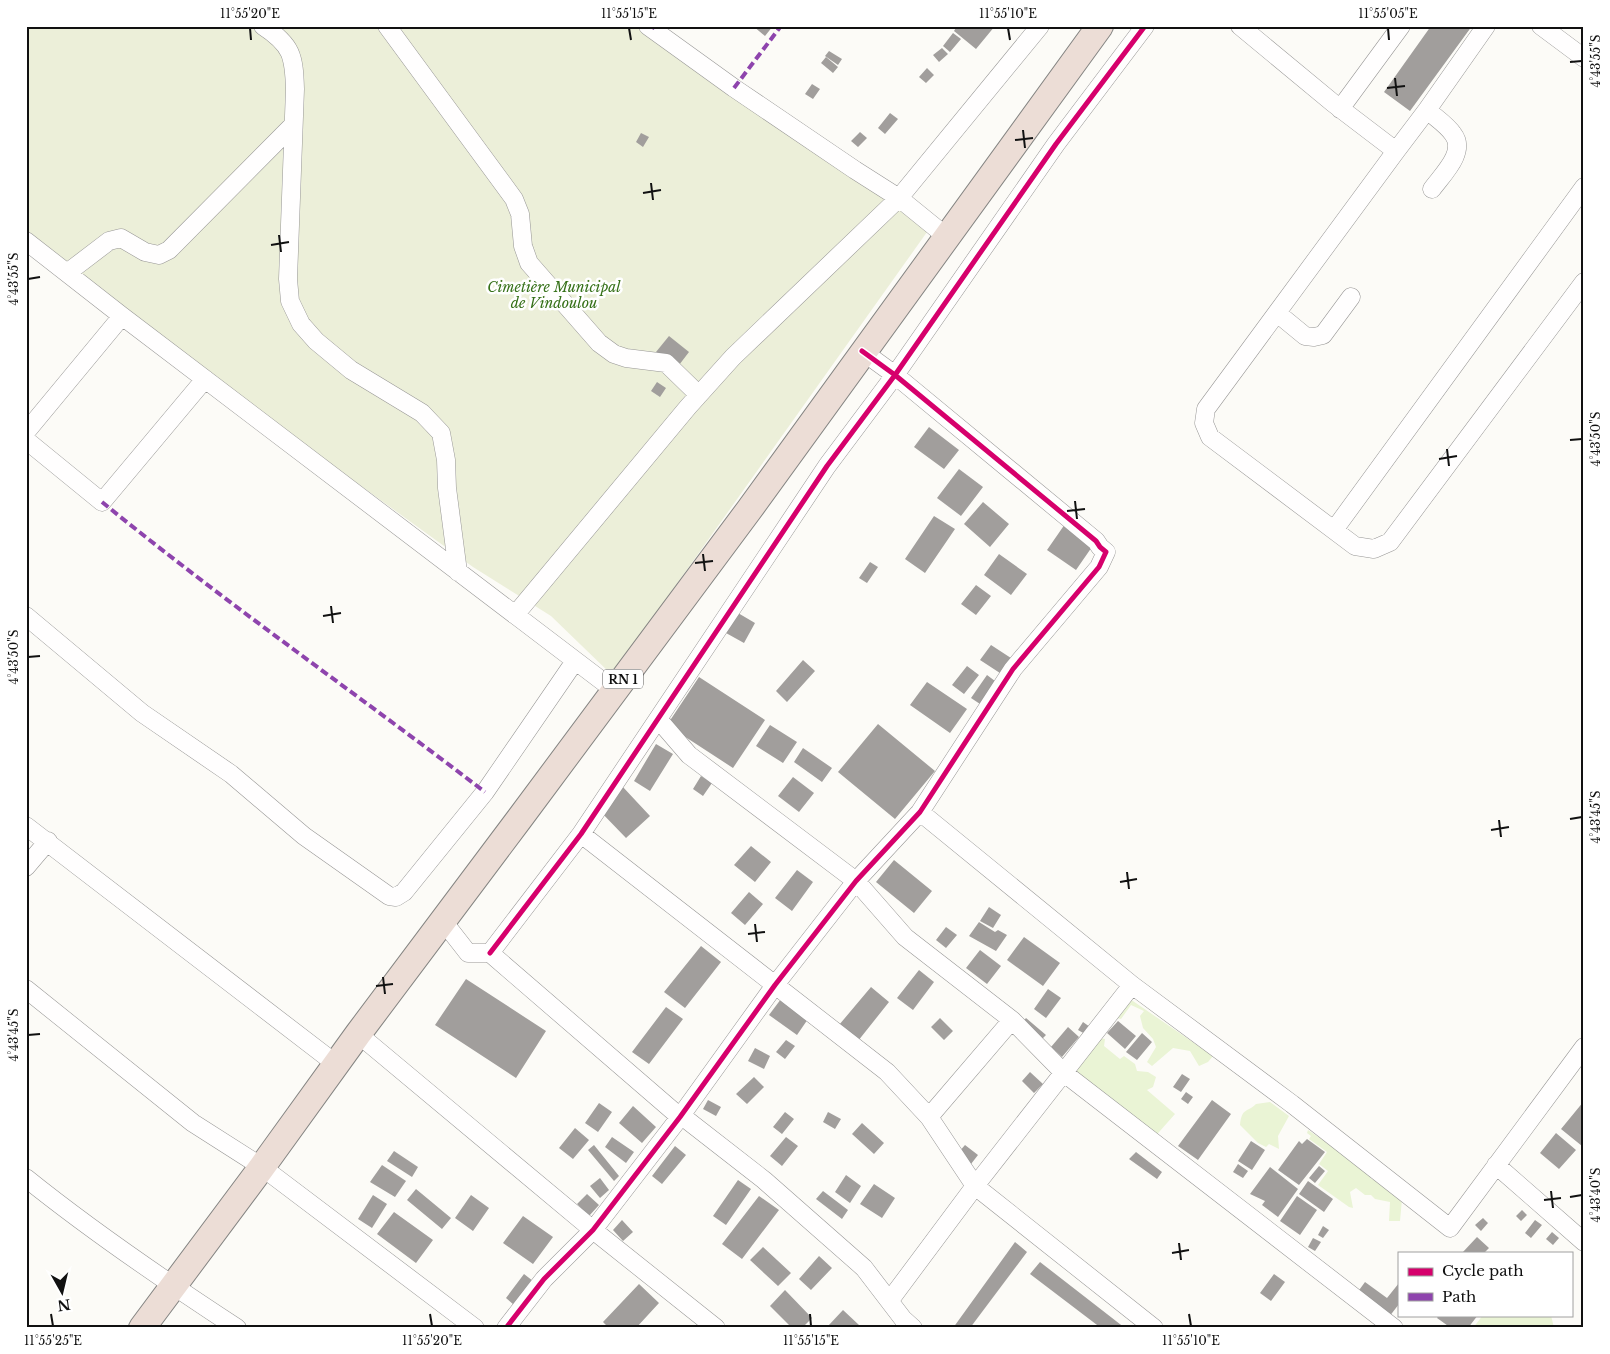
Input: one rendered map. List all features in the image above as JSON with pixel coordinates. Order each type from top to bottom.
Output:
[{"type":"highway","name":"RN 1","points":[[142,1328],[358,1034],[749,510],[1100,26]]},
{"type":"street","points":[[263,26],[288,48],[294,64],[288,280],[290,301],[301,324],[316,341],[351,370],[422,413],[440,433],[446,460],[446,488],[458,572]]},
{"type":"street","points":[[387,26],[514,199],[520,214],[523,246],[528,262],[599,343],[614,354],[626,358],[666,363],[699,395]]},
{"type":"street","points":[[648,26],[734,88],[899,198],[947,238]]},
{"type":"street","points":[[515,615],[733,357],[899,198],[1040,26]]},
{"type":"street","points":[[490,953],[581,834],[827,466],[895,376],[1056,144],[1146,26]]},
{"type":"street","points":[[1240,26],[1340,109],[1396,151]]},
{"type":"street","points":[[1340,109],[1401,26]]},
{"type":"street","points":[[1486,26],[1428,110],[1206,409],[1204,423],[1210,436],[1355,546],[1374,549],[1390,542],[1584,282]]},
{"type":"street","points":[[1541,26],[1584,58]]},
{"type":"street","points":[[1428,110],[1454,135],[1458,145],[1457,154],[1432,189]]},
{"type":"street","points":[[67,273],[109,241],[121,238],[145,252],[159,255],[169,250],[293,125]]},
{"type":"street","points":[[1334,530],[1584,187]]},
{"type":"street","points":[[26,241],[204,379],[614,690]]},
{"type":"street","points":[[1277,313],[1305,336],[1314,337],[1323,335],[1351,297]]},
{"type":"street","points":[[26,432],[122,316]]},
{"type":"street","points":[[506,1328],[544,1279],[594,1230],[680,1117],[775,985],[856,881],[920,812],[1013,669],[1100,567],[1106,552],[1096,540],[895,376],[862,352]]},
{"type":"street","points":[[26,440],[102,502],[204,379]]},
{"type":"street","points":[[26,616],[142,713],[231,774],[304,836],[389,896],[396,897],[404,892],[485,792],[575,661]]},
{"type":"street","points":[[658,719],[689,755],[856,881],[904,936],[1012,1020],[1064,1073],[1394,1328]]},
{"type":"street","points":[[920,812],[1132,985],[1292,1104],[1450,1228],[1496,1165],[1581,1057]]},
{"type":"street","points":[[26,826],[336,1064]]},
{"type":"street","points":[[581,834],[887,1072],[929,1117],[975,1186],[1154,1328]]},
{"type":"street","points":[[26,867],[48,841]]},
{"type":"street","points":[[443,921],[468,953],[490,953],[680,1117],[687,1120],[764,1180],[864,1268],[903,1319],[913,1328]]},
{"type":"street","points":[[890,1300],[975,1186],[1132,985]]},
{"type":"street","points":[[26,989],[193,1123],[262,1167],[475,1328]]},
{"type":"street","points":[[929,1117],[1012,1020]]},
{"type":"street","points":[[358,1034],[594,1230],[716,1328]]},
{"type":"street","points":[[1496,1165],[1584,1242]]},
{"type":"street","points":[[26,1178],[60,1205],[173,1286],[237,1328]]},
{"type":"green space","name":"Cimetière Municipal de Vindoulou","points":[[26,26],[652,26],[932,225],[612,675],[551,616],[473,567],[67,273],[26,241]]},
{"type":"green space","points":[[1130,999],[1213,1056],[1208,1062],[1199,1066],[1190,1051],[1173,1048],[1152,1066],[1147,1062],[1156,1047],[1153,1039],[1143,1028],[1140,1016],[1144,1011],[1131,1005],[1121,1019],[1117,1018]]},
{"type":"green space","points":[[1095,1037],[1105,1039],[1104,1046],[1120,1059],[1124,1056],[1135,1064],[1137,1071],[1148,1072],[1156,1077],[1153,1087],[1147,1090],[1175,1114],[1152,1140],[1070,1071]]},
{"type":"green space","points":[[1270,1102],[1289,1116],[1278,1136],[1279,1149],[1269,1144],[1266,1147],[1258,1143],[1240,1125],[1245,1111],[1256,1104]]},
{"type":"green space","points":[[1308,1130],[1361,1166],[1366,1166],[1371,1179],[1381,1182],[1402,1199],[1400,1221],[1389,1221],[1390,1202],[1375,1199],[1371,1195],[1365,1195],[1356,1188],[1350,1192],[1353,1208],[1318,1185],[1328,1171],[1319,1164],[1327,1152],[1309,1139],[1311,1136],[1307,1133]]},
{"type":"green space","points":[[1482,1316],[1551,1316],[1554,1328],[1473,1328]]},
{"type":"building","points":[[753,26],[773,26],[765,36]]},
{"type":"building","points":[[957,26],[995,26],[976,49],[954,31]]},
{"type":"building","points":[[1431,26],[1472,26],[1410,111],[1384,92]]},
{"type":"building","points":[[953,33],[961,39],[950,52],[943,46]]},
{"type":"building","points":[[942,48],[948,54],[939,62],[933,55]]},
{"type":"building","points":[[829,51],[842,59],[838,65],[825,56]]},
{"type":"building","points":[[826,57],[838,67],[833,73],[821,63]]},
{"type":"building","points":[[927,68],[934,75],[926,83],[919,77]]},
{"type":"building","points":[[812,84],[820,89],[813,99],[805,94]]},
{"type":"building","points":[[890,113],[898,119],[885,134],[878,128]]},
{"type":"building","points":[[860,132],[867,138],[858,147],[851,141]]},
{"type":"building","points":[[641,133],[649,137],[643,147],[636,142]]},
{"type":"building","points":[[669,336],[689,352],[676,369],[656,352]]},
{"type":"building","points":[[657,382],[666,388],[660,397],[651,391]]},
{"type":"building","points":[[929,427],[959,450],[944,469],[914,447]]},
{"type":"building","points":[[959,469],[983,487],[961,516],[937,498]]},
{"type":"building","points":[[983,502],[1009,524],[990,547],[964,524]]},
{"type":"building","points":[[934,516],[955,529],[925,573],[905,559]]},
{"type":"building","points":[[1065,524],[1094,544],[1076,570],[1047,550]]},
{"type":"building","points":[[999,554],[1027,574],[1011,595],[984,575]]},
{"type":"building","points":[[870,562],[878,567],[867,583],[859,578]]},
{"type":"building","points":[[976,585],[991,596],[976,615],[961,604]]},
{"type":"building","points":[[738,613],[755,623],[744,643],[726,633]]},
{"type":"building","points":[[991,645],[1014,660],[1003,675],[980,660]]},
{"type":"building","points":[[803,660],[815,671],[787,702],[776,691]]},
{"type":"building","points":[[967,666],[979,675],[964,694],[952,685]]},
{"type":"building","points":[[987,675],[999,684],[983,706],[971,698]]},
{"type":"building","points":[[699,677],[765,720],[733,768],[667,725]]},
{"type":"building","points":[[927,682],[967,709],[950,733],[910,705]]},
{"type":"building","points":[[878,724],[935,771],[895,819],[838,772]]},
{"type":"building","points":[[770,725],[797,742],[783,763],[756,746]]},
{"type":"building","points":[[656,744],[673,754],[650,791],[634,781]]},
{"type":"building","points":[[803,748],[832,768],[822,782],[794,762]]},
{"type":"building","points":[[701,776],[712,783],[703,796],[693,789]]},
{"type":"building","points":[[793,777],[814,793],[799,812],[778,796]]},
{"type":"building","points":[[622,786],[650,816],[626,838],[598,809]]},
{"type":"building","points":[[751,846],[771,862],[755,882],[734,865]]},
{"type":"building","points":[[894,860],[932,891],[914,913],[876,882]]},
{"type":"building","points":[[797,870],[813,882],[792,911],[775,898]]},
{"type":"building","points":[[749,892],[763,904],[745,925],[731,913]]},
{"type":"building","points":[[989,907],[1001,915],[993,928],[980,921]]},
{"type":"building","points":[[979,922],[995,932],[998,930],[1007,935],[996,951],[969,936]]},
{"type":"building","points":[[946,927],[957,935],[946,948],[936,940]]},
{"type":"building","points":[[1024,937],[1060,963],[1043,986],[1007,960]]},
{"type":"building","points":[[701,946],[721,962],[685,1008],[664,992]]},
{"type":"building","points":[[980,950],[1001,966],[987,984],[966,968]]},
{"type":"building","points":[[919,970],[934,982],[913,1010],[897,998]]},
{"type":"building","points":[[466,979],[546,1031],[516,1078],[435,1025]]},
{"type":"building","points":[[871,987],[889,1002],[858,1041],[839,1025]]},
{"type":"building","points":[[1048,989],[1061,998],[1046,1018],[1034,1009]]},
{"type":"building","points":[[781,999],[808,1019],[797,1035],[769,1015]]},
{"type":"building","points":[[666,1007],[683,1019],[649,1064],[632,1052]]},
{"type":"building","points":[[940,1018],[953,1031],[944,1040],[931,1027]]},
{"type":"building","points":[[1026,1018],[1046,1035],[1040,1041],[1021,1024]]},
{"type":"building","points":[[1118,1021],[1136,1036],[1125,1049],[1107,1033]]},
{"type":"building","points":[[1083,1022],[1090,1027],[1085,1034],[1078,1030]]},
{"type":"building","points":[[1068,1027],[1079,1037],[1062,1057],[1051,1047]]},
{"type":"building","points":[[1142,1033],[1152,1042],[1137,1060],[1126,1052]]},
{"type":"building","points":[[786,1040],[795,1046],[785,1059],[776,1052]]},
{"type":"building","points":[[755,1048],[770,1056],[764,1069],[748,1061]]},
{"type":"building","points":[[1030,1072],[1043,1084],[1034,1093],[1022,1081]]},
{"type":"building","points":[[1182,1074],[1190,1079],[1181,1092],[1173,1087]]},
{"type":"building","points":[[754,1077],[764,1087],[747,1104],[736,1094]]},
{"type":"building","points":[[1186,1092],[1193,1097],[1188,1104],[1181,1099]]},
{"type":"building","points":[[708,1100],[721,1107],[716,1116],[703,1109]]},
{"type":"building","points":[[1212,1100],[1231,1114],[1198,1160],[1178,1146]]},
{"type":"building","points":[[1584,1101],[1584,1144],[1582,1146],[1561,1129]]},
{"type":"building","points":[[599,1103],[612,1112],[598,1132],[585,1123]]},
{"type":"building","points":[[633,1106],[656,1127],[642,1143],[619,1123]]},
{"type":"building","points":[[785,1112],[794,1119],[782,1134],[773,1127]]},
{"type":"building","points":[[828,1112],[841,1119],[835,1129],[823,1122]]},
{"type":"building","points":[[862,1123],[884,1143],[874,1154],[852,1134]]},
{"type":"building","points":[[575,1128],[589,1140],[573,1159],[559,1148]]},
{"type":"building","points":[[1556,1133],[1576,1150],[1559,1169],[1540,1153]]},
{"type":"building","points":[[612,1137],[634,1152],[626,1163],[605,1147]]},
{"type":"building","points":[[786,1137],[798,1146],[782,1166],[770,1156]]},
{"type":"building","points":[[1307,1139],[1325,1152],[1299,1185],[1278,1170],[1299,1141],[1302,1144]]},
{"type":"building","points":[[1251,1141],[1265,1150],[1252,1170],[1238,1161]]},
{"type":"building","points":[[594,1145],[619,1176],[614,1181],[588,1150]]},
{"type":"building","points":[[965,1145],[978,1155],[971,1164],[958,1153]]},
{"type":"building","points":[[675,1146],[686,1155],[662,1184],[652,1176]]},
{"type":"building","points":[[394,1151],[418,1167],[412,1177],[387,1161]]},
{"type":"building","points":[[1136,1152],[1162,1172],[1157,1179],[1129,1159]]},
{"type":"building","points":[[1238,1164],[1248,1171],[1243,1178],[1233,1172]]},
{"type":"building","points":[[382,1165],[406,1181],[395,1197],[370,1182]]},
{"type":"building","points":[[1319,1166],[1325,1171],[1315,1183],[1309,1178]]},
{"type":"building","points":[[1270,1167],[1298,1189],[1278,1217],[1262,1205],[1265,1201],[1250,1194]]},
{"type":"building","points":[[846,1175],[861,1186],[850,1203],[835,1192]]},
{"type":"building","points":[[600,1178],[609,1190],[600,1198],[590,1186]]},
{"type":"building","points":[[738,1180],[751,1189],[726,1225],[713,1216]]},
{"type":"building","points":[[1308,1181],[1333,1199],[1324,1212],[1299,1194]]},
{"type":"building","points":[[874,1184],[895,1198],[882,1218],[860,1204]]},
{"type":"building","points":[[416,1189],[451,1218],[442,1229],[407,1200]]},
{"type":"building","points":[[823,1191],[848,1210],[842,1219],[816,1199]]},
{"type":"building","points":[[587,1194],[599,1205],[589,1216],[577,1204]]},
{"type":"building","points":[[373,1195],[387,1204],[372,1228],[358,1219]]},
{"type":"building","points":[[471,1195],[489,1208],[473,1231],[455,1218]]},
{"type":"building","points":[[759,1196],[779,1210],[742,1259],[722,1244]]},
{"type":"building","points":[[1297,1196],[1317,1210],[1300,1235],[1280,1221]]},
{"type":"building","points":[[1522,1210],[1527,1215],[1521,1221],[1516,1216]]},
{"type":"building","points":[[394,1212],[433,1240],[416,1263],[377,1234]]},
{"type":"building","points":[[523,1216],[553,1237],[533,1264],[503,1243]]},
{"type":"building","points":[[1483,1218],[1488,1223],[1481,1231],[1475,1225]]},
{"type":"building","points":[[622,1220],[633,1232],[623,1241],[613,1230]]},
{"type":"building","points":[[1535,1220],[1542,1225],[1531,1238],[1525,1233]]},
{"type":"building","points":[[1323,1226],[1329,1230],[1323,1238],[1318,1235]]},
{"type":"building","points":[[1552,1232],[1559,1238],[1553,1245],[1546,1239]]},
{"type":"building","points":[[1477,1237],[1489,1248],[1485,1252],[1463,1252]]},
{"type":"building","points":[[1313,1238],[1321,1242],[1315,1251],[1308,1247]]},
{"type":"building","points":[[1015,1242],[1027,1252],[970,1328],[953,1328]]},
{"type":"building","points":[[763,1247],[791,1273],[778,1286],[750,1260]]},
{"type":"building","points":[[819,1256],[832,1268],[811,1290],[799,1279]]},
{"type":"building","points":[[1040,1262],[1125,1328],[1101,1328],[1030,1274]]},
{"type":"building","points":[[524,1274],[533,1281],[514,1305],[506,1298]]},
{"type":"building","points":[[1274,1274],[1285,1282],[1271,1301],[1260,1293]]},
{"type":"building","points":[[1365,1282],[1387,1298],[1398,1284],[1398,1305],[1389,1317],[1357,1293]]},
{"type":"building","points":[[639,1284],[659,1303],[636,1328],[609,1328],[603,1322]]},
{"type":"building","points":[[785,1290],[812,1318],[802,1328],[792,1328],[770,1306]]},
{"type":"building","points":[[843,1310],[859,1325],[856,1328],[830,1328],[828,1326]]},
{"type":"building","points":[[1438,1316],[1477,1316],[1468,1328],[1451,1328],[1437,1318]]},
{"type":"marked path","points":[[734,88],[781,26]]},
{"type":"marked path","points":[[102,502],[244,613],[485,792]]},
{"type":"cycle path","points":[[490,953],[581,834],[827,466],[895,375],[1056,144],[1145,26]]},
{"type":"cycle path","points":[[506,1328],[544,1279],[593,1230],[680,1117],[775,985],[856,881],[920,812],[1013,669],[1099,567],[1106,552],[1096,541],[895,375],[862,351]]}]
